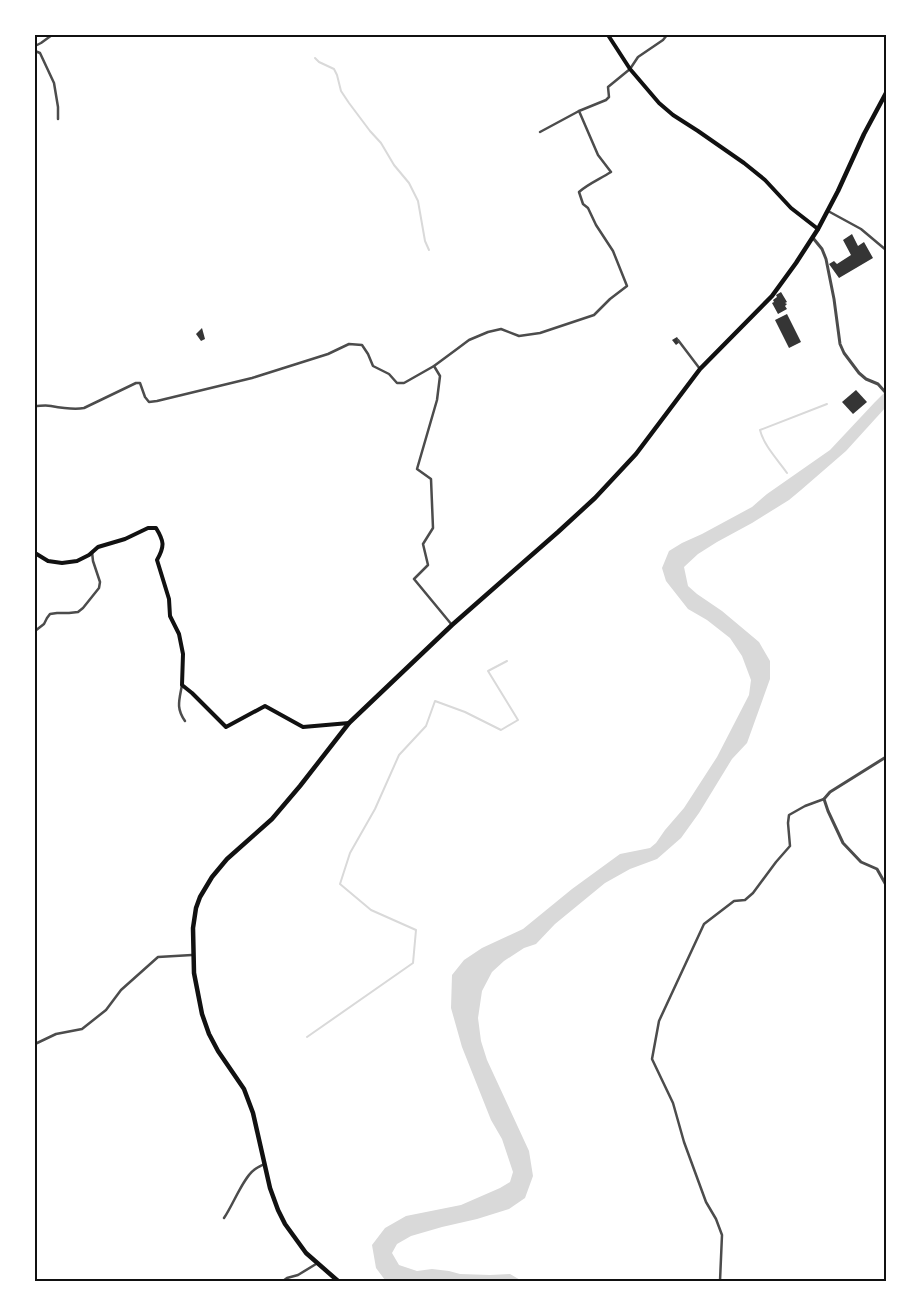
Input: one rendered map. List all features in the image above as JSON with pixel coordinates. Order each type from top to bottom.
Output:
[{"type":"highway","points":[[338,1281],[306,1253],[285,1224],[270,1188],[253,1114],[244,1089],[218,1051],[209,1034],[202,1014],[194,973],[193,928],[200,897],[212,877],[227,859],[272,819],[349,724],[452,626],[595,498],[636,454],[700,369],[772,296],[813,238],[828,211],[864,134],[886,94]]},
{"type":"main road","points":[[608,35],[630,69],[648,92],[673,115],[744,163],[765,180],[791,208],[818,229]]},
{"type":"main road","points":[[35,553],[48,562],[77,561],[98,547],[125,539],[148,528],[156,528],[162,537],[163,549],[157,560],[169,599],[170,616],[180,634],[183,654],[182,685],[226,727],[265,706],[303,727],[349,724]]},
{"type":"street","points":[[35,46],[52,35]]},
{"type":"street","points":[[540,132],[579,111],[606,100],[609,97],[608,87],[630,69],[638,57],[663,40],[667,35]]},
{"type":"street","points":[[35,51],[40,53],[54,83],[58,120]]},
{"type":"street","points":[[35,406],[50,405],[57,408],[84,408],[136,383],[140,383],[144,397],[149,402],[158,401],[252,378],[328,354],[349,344],[362,345],[373,366],[389,374],[397,383],[404,383],[434,366],[470,340],[488,332],[501,329],[519,336],[540,333],[594,314],[627,286],[614,251],[596,225],[588,208],[583,204],[579,192],[586,185],[611,172],[598,155],[579,111]]},
{"type":"street","points":[[828,211],[861,229],[886,250]]},
{"type":"street","points":[[813,238],[822,249],[826,259],[840,344],[844,353],[859,373],[866,379],[878,384],[886,392]]},
{"type":"street","points":[[678,340],[700,369]]},
{"type":"street","points":[[434,366],[440,376],[437,400],[417,469],[431,479],[433,528],[423,544],[428,565],[414,579],[452,626]]},
{"type":"street","points":[[35,631],[44,624],[50,614],[69,614],[84,608],[99,588],[100,582],[92,561],[92,552]]},
{"type":"street","points":[[182,685],[178,706],[180,713],[186,721]]},
{"type":"street","points":[[720,1281],[722,1235],[716,1219],[706,1202],[672,1103],[652,1060],[659,1021],[704,924],[734,902],[745,900],[753,893],[790,846],[789,815],[805,806],[824,799],[830,792],[886,757]]},
{"type":"street","points":[[824,799],[843,843],[861,862],[877,869],[886,885]]},
{"type":"street","points":[[35,1046],[56,1034],[82,1029],[106,1010],[121,990],[158,957],[194,955]]},
{"type":"street","points":[[224,1218],[252,1171],[265,1164]]},
{"type":"street","points":[[283,1281],[298,1275],[318,1263]]},
{"type":"shaded area","points":[[886,391],[886,407],[846,451],[789,500],[698,554],[684,567],[688,586],[759,642],[770,661],[770,679],[747,743],[732,759],[699,813],[681,838],[657,859],[630,869],[605,883],[555,924],[536,944],[524,948],[504,961],[492,972],[482,991],[478,1018],[481,1041],[487,1060],[529,1151],[533,1176],[525,1198],[509,1209],[411,1236],[397,1244],[392,1253],[399,1265],[417,1271],[432,1269],[460,1274],[510,1274],[522,1281],[385,1280],[376,1268],[372,1245],[385,1228],[406,1216],[461,1205],[500,1188],[510,1182],[513,1172],[502,1139],[491,1120],[462,1047],[451,1008],[452,975],[464,960],[482,948],[523,929],[572,889],[620,854],[650,848],[656,843],[684,808],[717,757],[749,695],[751,680],[742,656],[730,638],[707,620],[688,609],[666,581],[662,568],[669,551],[752,507],[767,494],[830,450]]},
{"type":"building","points":[[852,234],[858,246],[864,242],[873,258],[839,278],[829,264],[834,261],[837,264],[851,255],[843,240]]},
{"type":"building","points":[[781,292],[787,302],[785,306],[787,309],[778,314],[772,303],[777,297],[776,295]]},
{"type":"building","points":[[787,314],[801,342],[789,348],[775,320]]},
{"type":"building","points":[[202,328],[205,339],[201,341],[196,334]]},
{"type":"building","points":[[677,337],[680,342],[676,345],[672,340]]},
{"type":"building","points":[[856,390],[867,402],[853,414],[842,402]]},
{"type":"waterway","points":[[315,58],[334,69],[341,91],[409,183],[418,201],[425,241],[429,250]]},
{"type":"waterway","points":[[787,473],[768,447],[760,430],[827,404]]},
{"type":"waterway","points":[[307,1037],[413,963],[416,930],[371,910],[340,884],[350,853],[375,809],[399,755],[426,726],[435,701],[465,712],[501,730],[518,720],[488,671],[507,661]]}]
